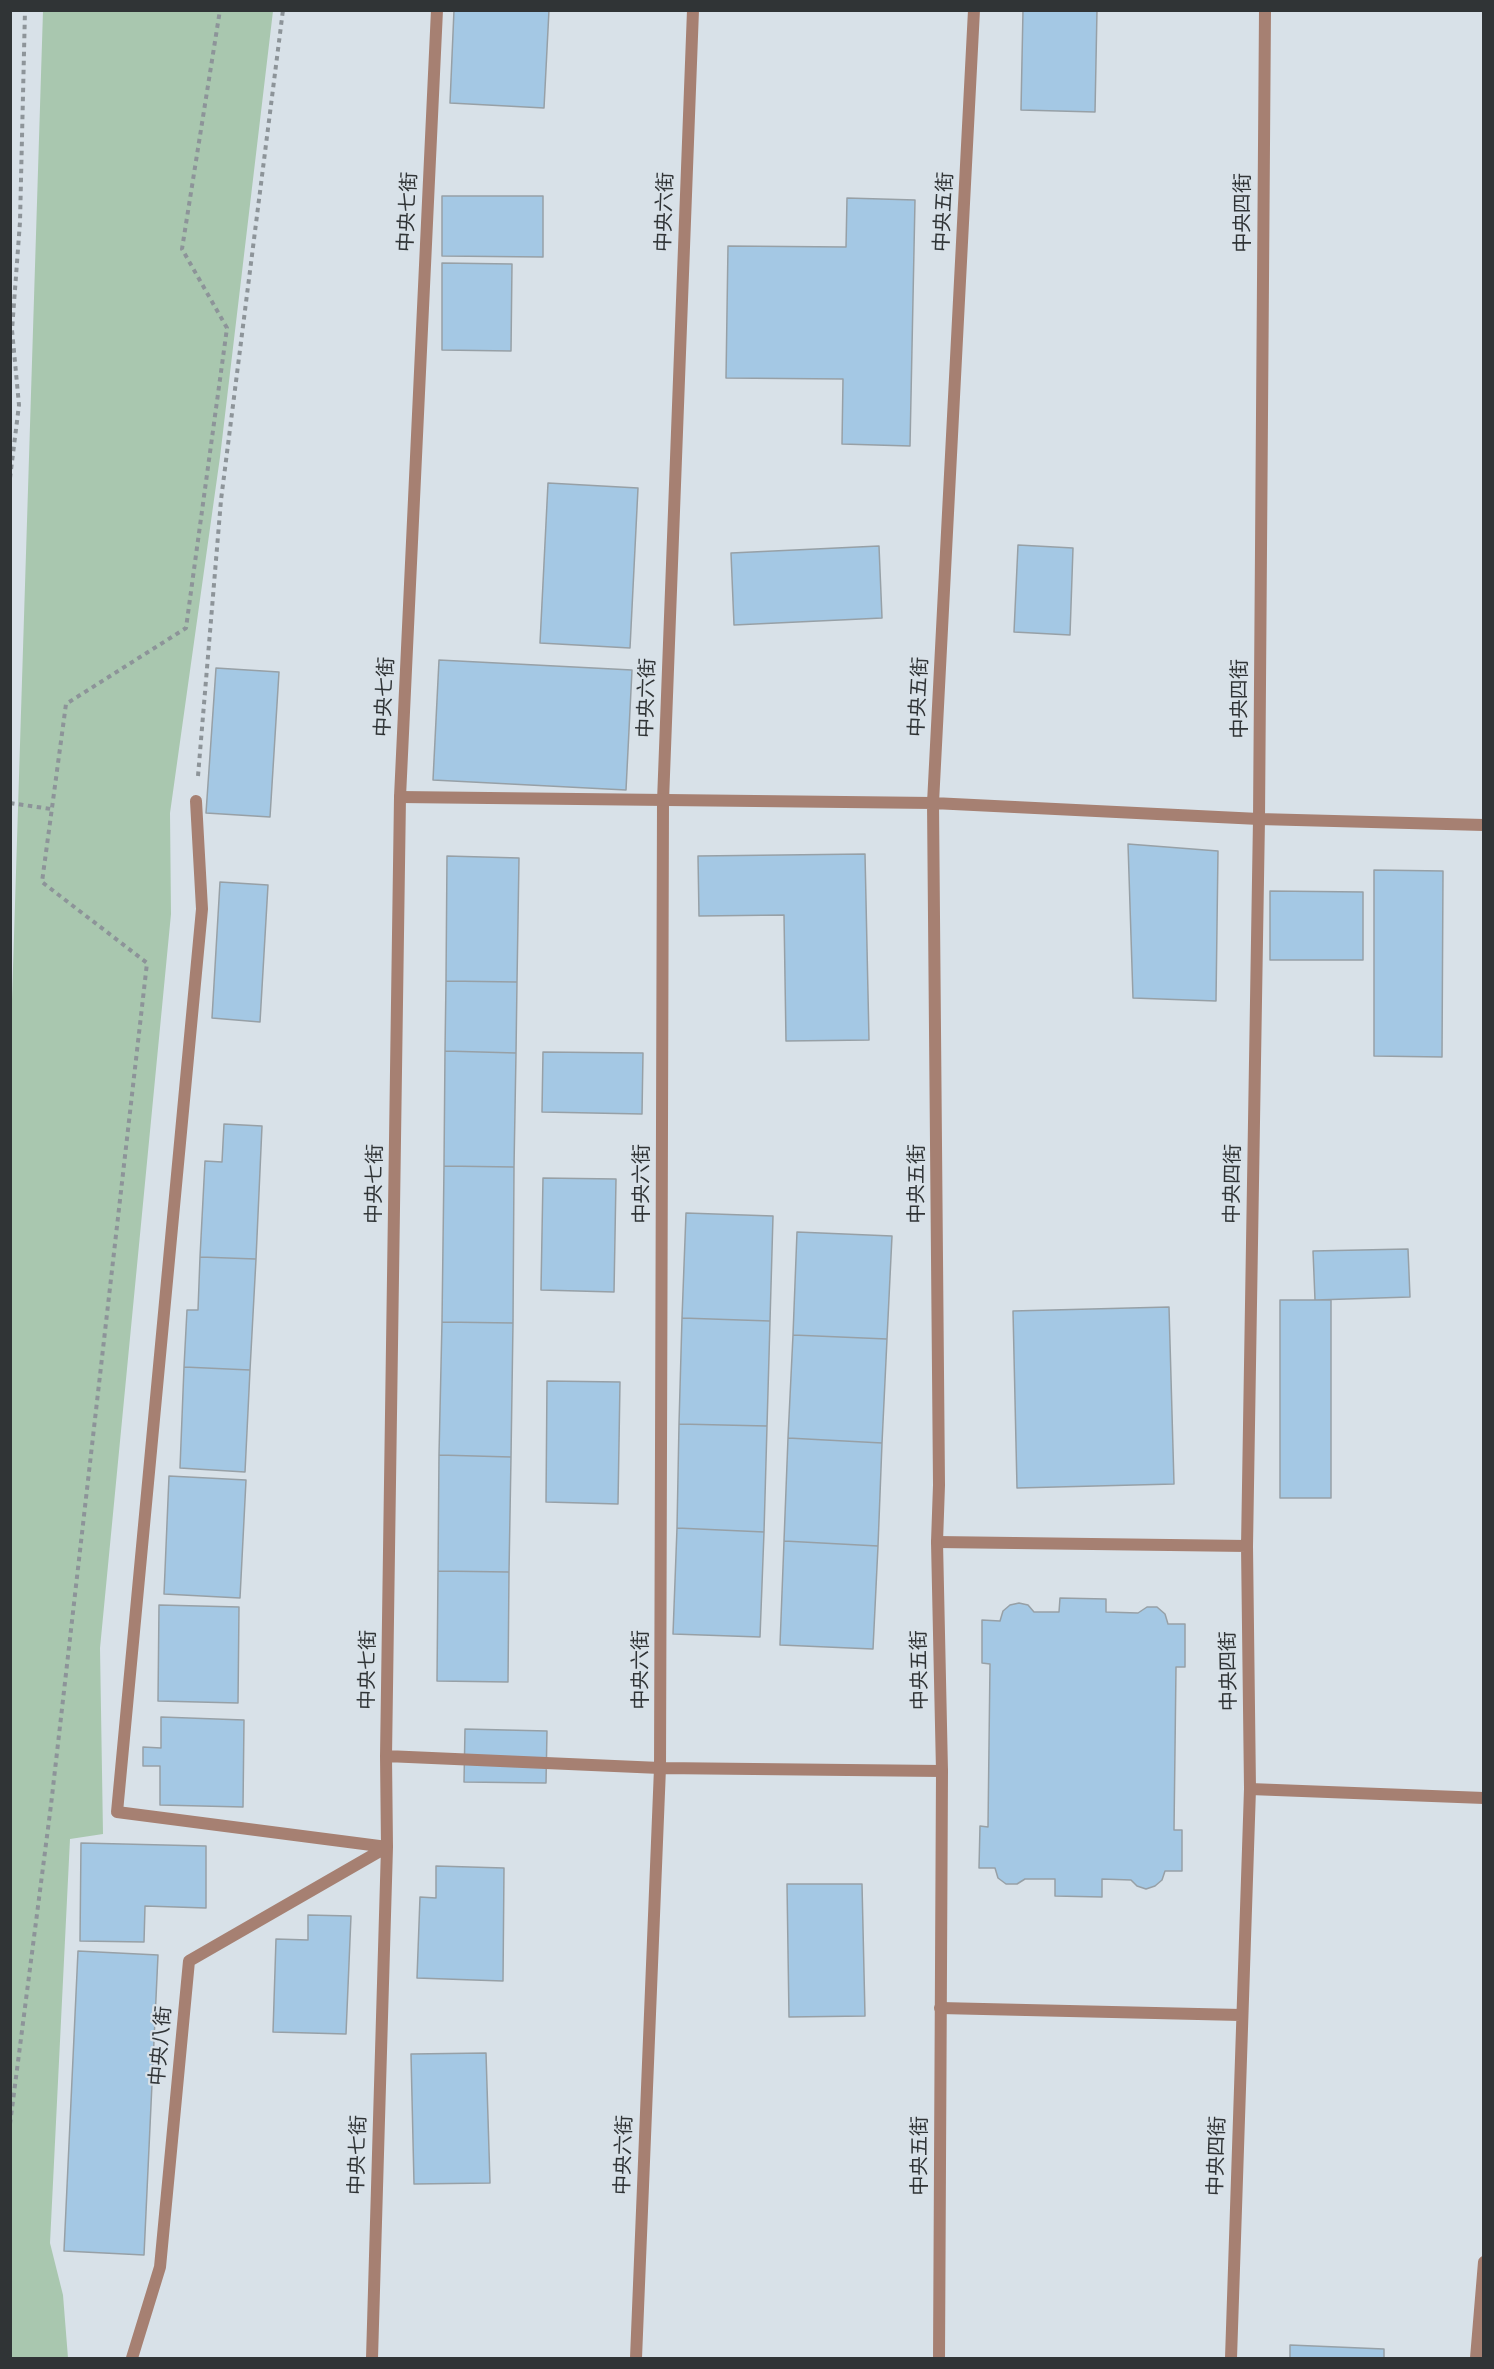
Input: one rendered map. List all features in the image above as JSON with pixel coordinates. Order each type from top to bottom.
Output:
[{"type":"street","name":"中央七街","points":[[372,2358],[387,1847],[386,1756],[400,797],[437,10]]},
{"type":"street","name":"中央六街","points":[[636,2358],[660,1768],[663,801],[693,10]]},
{"type":"street","name":"中央五街","points":[[939,2358],[942,1771],[937,1542],[939,1473],[933,803],[974,10]]},
{"type":"street","name":"中央四街","points":[[1231,2358],[1250,1789],[1247,1546],[1259,819],[1265,10]]},
{"type":"street","points":[[400,797],[933,803],[1259,819],[1484,825]]},
{"type":"street","points":[[196,801],[202,909],[117,1812],[387,1847]]},
{"type":"street","points":[[937,1542],[1247,1546]]},
{"type":"street","points":[[386,1756],[660,1768],[942,1771]]},
{"type":"street","points":[[1250,1789],[1484,1798]]},
{"type":"street","name":"中央八街","points":[[132,2358],[160,2267],[189,1961],[387,1847]]},
{"type":"street","points":[[940,2008],[1241,2015]]},
{"type":"street","points":[[1476,2358],[1484,2262]]},
{"type":"path","points":[[10,478],[19,405],[12,330],[20,222],[25,10]]},
{"type":"path","points":[[10,2124],[51,1805],[147,963],[42,882],[66,704],[186,628],[227,328],[182,249],[220,10]]},
{"type":"path","points":[[196,801],[221,500],[283,10]]},
{"type":"path","points":[[10,803],[51,808]]},
{"type":"green space","points":[[43,11],[273,11],[220,457],[170,813],[171,914],[100,1648],[103,1834],[70,1839],[50,2243],[63,2295],[68,2358],[11,2358],[10,1063]]},
{"type":"building","points":[[454,10],[549,10],[544,108],[450,103]]},
{"type":"building","points":[[1023,10],[1097,10],[1095,112],[1021,110]]},
{"type":"building","points":[[442,196],[543,196],[543,257],[442,256]]},
{"type":"building","points":[[847,198],[915,200],[910,446],[842,444],[843,379],[726,378],[728,246],[846,247]]},
{"type":"building","points":[[442,263],[512,264],[511,351],[442,350]]},
{"type":"building","points":[[548,483],[638,488],[630,648],[540,643]]},
{"type":"building","points":[[1018,545],[1073,548],[1070,635],[1014,632]]},
{"type":"building","points":[[879,546],[882,618],[734,625],[731,553]]},
{"type":"building","points":[[439,660],[632,670],[626,790],[433,780]]},
{"type":"building","points":[[216,668],[279,672],[270,817],[206,813]]},
{"type":"building","points":[[1128,844],[1218,851],[1216,1001],[1133,998]]},
{"type":"building","points":[[865,854],[869,1040],[786,1041],[784,915],[699,916],[698,856]]},
{"type":"building","points":[[447,856],[519,858],[517,982],[446,981]]},
{"type":"building","points":[[1374,870],[1443,871],[1442,1057],[1374,1056]]},
{"type":"building","points":[[220,882],[268,885],[260,1022],[212,1018]]},
{"type":"building","points":[[1270,891],[1363,892],[1363,960],[1270,960]]},
{"type":"building","points":[[446,981],[517,982],[516,1053],[445,1051]]},
{"type":"building","points":[[445,1051],[516,1053],[514,1167],[444,1166]]},
{"type":"building","points":[[543,1052],[643,1053],[642,1114],[542,1112]]},
{"type":"building","points":[[224,1124],[262,1126],[256,1259],[200,1257],[205,1161],[222,1162]]},
{"type":"building","points":[[444,1166],[514,1167],[513,1323],[442,1322]]},
{"type":"building","points":[[543,1178],[616,1179],[614,1292],[541,1290]]},
{"type":"building","points":[[686,1213],[773,1216],[770,1321],[682,1318]]},
{"type":"building","points":[[797,1232],[892,1236],[887,1339],[793,1335]]},
{"type":"building","points":[[1408,1249],[1410,1297],[1315,1300],[1313,1251]]},
{"type":"building","points":[[200,1257],[256,1259],[250,1370],[184,1367],[187,1310],[198,1310]]},
{"type":"building","points":[[1280,1300],[1331,1300],[1331,1498],[1280,1498]]},
{"type":"building","points":[[1169,1307],[1174,1484],[1017,1488],[1013,1311]]},
{"type":"building","points":[[682,1318],[770,1321],[767,1426],[679,1424]]},
{"type":"building","points":[[442,1322],[513,1323],[511,1457],[439,1455]]},
{"type":"building","points":[[793,1335],[887,1339],[882,1443],[788,1438]]},
{"type":"building","points":[[184,1367],[250,1370],[245,1472],[180,1468]]},
{"type":"building","points":[[547,1381],[620,1382],[618,1504],[546,1502]]},
{"type":"building","points":[[679,1424],[767,1426],[764,1532],[677,1528]]},
{"type":"building","points":[[788,1438],[882,1443],[878,1546],[784,1541]]},
{"type":"building","points":[[439,1455],[511,1457],[509,1572],[438,1571]]},
{"type":"building","points":[[169,1476],[246,1480],[240,1598],[164,1594]]},
{"type":"building","points":[[677,1528],[764,1532],[760,1637],[673,1634]]},
{"type":"building","points":[[784,1541],[878,1546],[873,1649],[780,1645]]},
{"type":"building","points":[[438,1571],[509,1572],[508,1682],[437,1681]]},
{"type":"building","points":[[1060,1598],[1106,1599],[1106,1612],[1138,1613],[1147,1607],[1157,1607],[1165,1614],[1168,1624],[1185,1624],[1185,1667],[1176,1667],[1174,1830],[1182,1830],[1182,1871],[1165,1871],[1162,1880],[1146,1889],[1137,1886],[1131,1880],[1102,1879],[1102,1897],[1055,1896],[1055,1879],[1025,1879],[1017,1884],[1006,1884],[998,1878],[995,1868],[979,1868],[980,1826],[988,1827],[990,1664],[982,1663],[982,1620],[1000,1621],[1003,1611],[1010,1605],[1019,1603],[1028,1605],[1034,1612],[1059,1612]]},
{"type":"building","points":[[159,1605],[239,1607],[238,1703],[158,1701]]},
{"type":"building","points":[[161,1717],[244,1720],[243,1807],[160,1805],[160,1766],[143,1766],[143,1747],[161,1748]]},
{"type":"building","points":[[465,1729],[547,1731],[546,1783],[464,1782]]},
{"type":"building","points":[[81,1843],[206,1846],[206,1908],[145,1906],[144,1942],[80,1941]]},
{"type":"building","points":[[436,1866],[504,1868],[503,1981],[417,1978],[420,1897],[436,1898]]},
{"type":"building","points":[[787,1884],[862,1884],[865,2016],[789,2017]]},
{"type":"building","points":[[308,1915],[351,1916],[346,2034],[273,2032],[276,1939],[308,1940]]},
{"type":"building","points":[[78,1951],[158,1955],[144,2255],[64,2251]]},
{"type":"building","points":[[486,2053],[490,2183],[414,2184],[411,2054]]},
{"type":"building","points":[[1290,2345],[1384,2349],[1384,2358],[1290,2358]]}]
